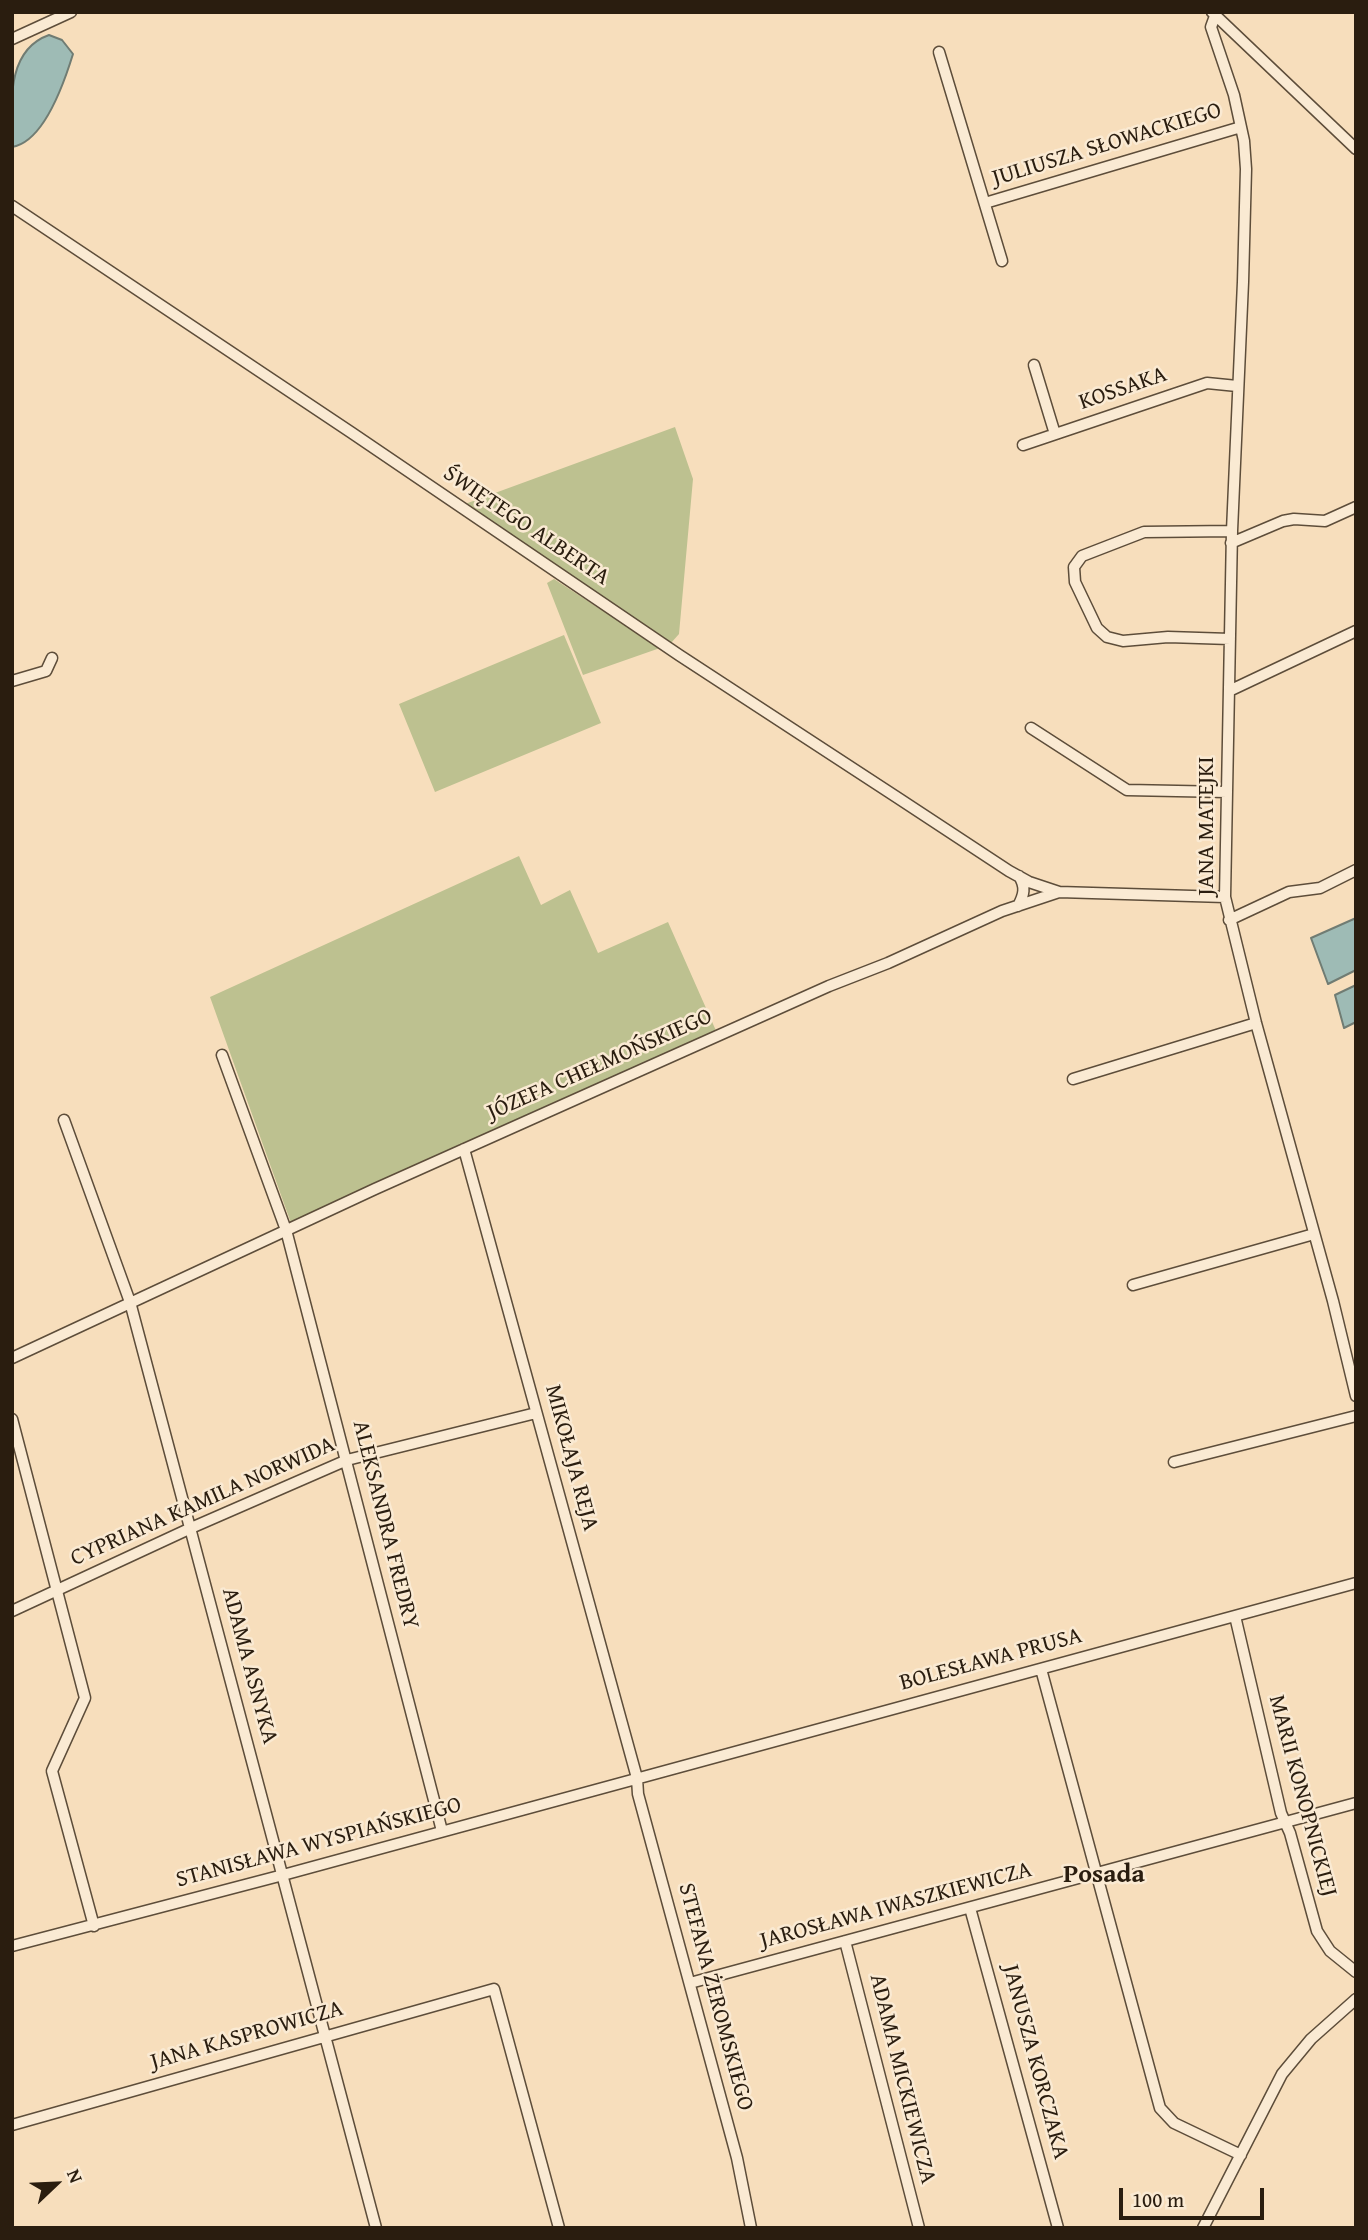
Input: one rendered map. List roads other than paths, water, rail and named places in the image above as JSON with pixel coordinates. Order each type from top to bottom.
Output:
[{"type":"street","points":[[12,39],[71,12]]},
{"type":"street","name":"JULIUSZA SŁOWACKIEGO","points":[[1213,14],[1211,27],[1234,95],[1246,169],[1243,282]]},
{"type":"street","name":"JULIUSZA SŁOWACKIEGO","points":[[1213,14],[1356,149]]},
{"type":"street","points":[[939,52],[1002,261]]},
{"type":"street","name":"JULIUSZA SŁOWACKIEGO","points":[[985,203],[1241,127]]},
{"type":"street","name":"ŚWIĘTEGO ALBERTA","points":[[12,206],[689,661],[1019,876],[1059,892]]},
{"type":"street","name":"JANA MATEJKI","points":[[1243,282],[1231,544],[1225,897],[1356,1396]]},
{"type":"street","points":[[1034,365],[1055,435]]},
{"type":"street","name":"KOSSAKA","points":[[1023,445],[1207,383],[1237,386]]},
{"type":"street","points":[[1231,544],[1283,521],[1294,519],[1325,522],[1356,506]]},
{"type":"street","points":[[1230,639],[1168,637],[1123,642],[1107,637],[1097,628],[1075,582],[1074,570],[1077,559],[1082,556],[1144,532],[1232,531]]},
{"type":"street","points":[[1229,691],[1356,631]]},
{"type":"street","points":[[12,681],[46,671],[52,658]]},
{"type":"street","points":[[1031,728],[1127,790],[1227,792]]},
{"type":"street","points":[[1229,920],[1289,892],[1320,888],[1356,870]]},
{"type":"street","points":[[1018,906],[1024,888],[1019,876]]},
{"type":"street","name":"JÓZEFA CHEŁMOŃSKIEGO","points":[[12,1358],[464,1149],[829,986],[1018,906],[1059,892],[1225,897]]},
{"type":"street","points":[[1073,1079],[1256,1023]]},
{"type":"street","name":"ALEKSANDRA FREDRY","points":[[222,1055],[286,1230],[442,1831]]},
{"type":"street","name":"ADAMA ASNYKA","points":[[65,1121],[131,1302],[376,2228]]},
{"type":"street","name":"MIKOŁAJA REJA","points":[[464,1149],[637,1779]]},
{"type":"street","points":[[1133,1285],[1314,1234]]},
{"type":"street","name":"CYPRIANA KAMILA NORWIDA","points":[[12,1611],[191,1528],[347,1461],[537,1413]]},
{"type":"street","points":[[1174,1462],[1356,1416]]},
{"type":"street","points":[[12,1419],[85,1698],[52,1771],[94,1926]]},
{"type":"street","name":"BOLESŁAWA PRUSA","points":[[637,1779],[1356,1583]]},
{"type":"street","name":"MARII KONOPNICKIEJ","points":[[1235,1616],[1281,1813],[1290,1833],[1317,1931],[1330,1951],[1356,1972]]},
{"type":"street","points":[[1041,1669],[1160,2108],[1174,2123],[1241,2155]]},
{"type":"street","name":"STANISŁAWA WYSPIAŃSKIEGO","points":[[12,1946],[637,1779]]},
{"type":"street","name":"STEFANA ŻEROMSKIEGO","points":[[637,1779],[638,1794],[737,2158],[751,2228]]},
{"type":"street","name":"JAROSŁAWA IWASZKIEWICZA","points":[[690,1983],[1356,1803]]},
{"type":"street","name":"JANUSZA KORCZAKA","points":[[970,1908],[1058,2228]]},
{"type":"street","name":"ADAMA MICKIEWICZA","points":[[845,1941],[919,2228]]},
{"type":"street","name":"JANA KASPROWICZA","points":[[12,2125],[494,1989],[559,2228]]},
{"type":"street","points":[[1203,2228],[1269,2096],[1289,2064],[1311,2039],[1356,1999]]},
{"type":"water","points":[[49,35],[62,40],[73,54],[59,94],[43,122],[23,143],[12,147],[12,99],[18,67],[24,54],[34,43]]},
{"type":"water","points":[[1356,918],[1356,970],[1328,984],[1311,938]]},
{"type":"water","points":[[1356,985],[1356,1022],[1344,1028],[1335,995]]},
{"type":"district","name":"Posada","points":[[1104,1875]]}]
